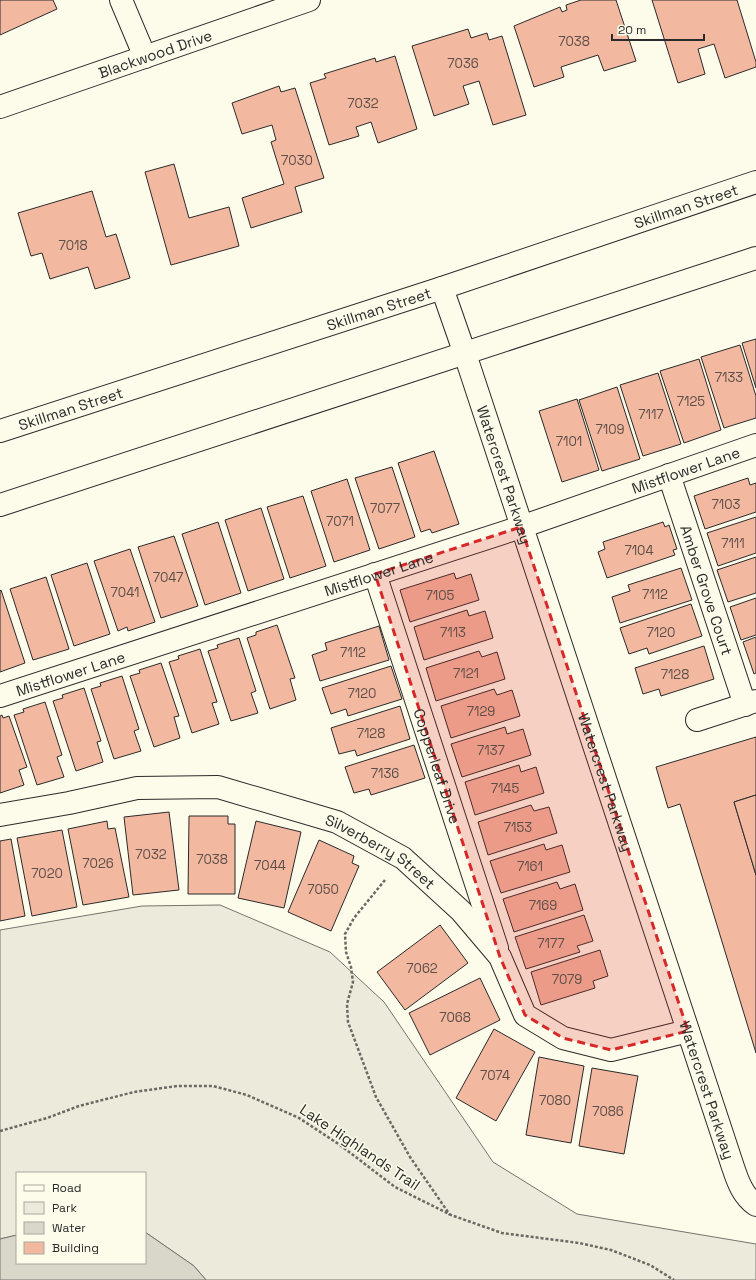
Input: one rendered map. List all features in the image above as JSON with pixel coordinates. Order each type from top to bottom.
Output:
[{"type":"street","points":[[121,0],[145,57]]},
{"type":"street","name":"Blackwood Drive","points":[[0,107],[309,0]]},
{"type":"street","name":"Skillman Street","points":[[0,431],[442,288],[756,182]]},
{"type":"street","points":[[0,505],[756,258]]},
{"type":"street","name":"Watercrest Parkway","points":[[442,288],[739,1185],[750,1201],[756,1205]]},
{"type":"street","name":"Mistflower Lane","points":[[0,696],[522,527],[668,474],[756,445]]},
{"type":"street","name":"Amber Grove Court","points":[[668,474],[750,703]]},
{"type":"street","name":"Copperleaf Drive","points":[[375,574],[500,957]]},
{"type":"street","points":[[697,720],[750,703]]},
{"type":"street","name":"Silverberry Street","points":[[0,815],[137,788],[218,787],[337,822],[404,858],[461,911],[500,957],[525,1015],[563,1038],[611,1050],[688,1031]]},
{"type":"path","name":"Lake Highlands Trail","points":[[404,858],[354,918],[345,934],[346,952],[351,967],[353,982],[347,1004],[348,1022],[379,1103],[410,1157],[451,1216]]},
{"type":"path","name":"Lake Highlands Trail","points":[[0,1131],[47,1118],[79,1106],[134,1092],[177,1086],[213,1086],[247,1095],[299,1118],[340,1145],[395,1187],[451,1216],[502,1233],[579,1243],[612,1250],[650,1265],[674,1280]]},
{"type":"highlighted area","points":[[521,527],[688,1031],[611,1050],[563,1038],[525,1015],[500,957],[375,574]]},
{"type":"green space","points":[[220,905],[330,952],[384,1002],[493,1162],[577,1214],[756,1244],[756,1280],[206,1280],[194,1266],[146,1233],[146,1172],[16,1172],[16,1235],[0,1239],[0,930],[142,906]]},
{"type":"water","points":[[146,1233],[194,1266],[206,1280],[0,1280],[0,1239],[16,1235],[16,1264],[146,1264]]},
{"type":"building","points":[[0,0],[53,0],[57,9],[0,35]]},
{"type":"building","points":[[581,0],[616,0],[636,61],[604,71],[598,55],[561,67],[564,77],[534,87],[514,26],[560,7],[562,12],[567,10],[566,5]]},
{"type":"building","points":[[652,0],[737,0],[756,62],[756,67],[725,78],[714,44],[698,49],[705,74],[678,83]]},
{"type":"building","points":[[468,29],[471,38],[487,33],[489,40],[502,36],[526,115],[493,125],[479,81],[463,86],[469,104],[434,116],[412,46]]},
{"type":"building","points":[[395,56],[417,129],[378,143],[371,122],[356,127],[359,136],[329,145],[310,83],[326,78],[324,74],[375,58],[376,62]]},
{"type":"building","points":[[279,86],[281,92],[295,88],[324,178],[295,187],[302,212],[251,228],[242,198],[284,184],[271,142],[276,140],[272,125],[242,134],[232,103]]},
{"type":"building","points":[[174,164],[189,218],[229,207],[239,246],[171,265],[145,172]]},
{"type":"building","points":[[92,191],[106,237],[116,234],[130,278],[95,289],[88,267],[50,279],[42,253],[31,256],[18,213]]},
{"type":"building","points":[[756,339],[756,388],[742,343]]},
{"type":"building","points":[[740,345],[756,396],[756,418],[724,428],[701,357]]},
{"type":"building","points":[[699,359],[721,430],[684,443],[660,371]]},
{"type":"building","points":[[658,373],[681,444],[643,456],[620,385]]},
{"type":"building","points":[[617,387],[640,459],[602,471],[579,400]]},
{"type":"building","points":[[577,399],[599,470],[562,482],[539,411]]},
{"type":"building","points":[[434,451],[459,524],[432,533],[430,529],[421,532],[398,463]]},
{"type":"building","points":[[392,467],[415,537],[379,549],[355,478]]},
{"type":"building","points":[[748,478],[750,485],[756,483],[756,512],[705,529],[694,496]]},
{"type":"building","points":[[347,479],[370,550],[334,562],[311,491]]},
{"type":"building","points":[[303,496],[326,566],[290,578],[267,507]]},
{"type":"building","points":[[261,508],[284,579],[248,591],[225,520]]},
{"type":"building","points":[[756,517],[756,553],[718,566],[707,533]]},
{"type":"building","points":[[218,522],[241,593],[205,605],[182,534]]},
{"type":"building","points":[[663,522],[665,527],[669,525],[677,549],[673,550],[675,555],[607,578],[598,552],[605,549],[603,542]]},
{"type":"building","points":[[174,536],[198,606],[161,618],[138,547]]},
{"type":"building","points":[[130,549],[155,622],[128,631],[127,627],[118,631],[94,561]]},
{"type":"building","points":[[756,557],[756,593],[728,602],[717,570]]},
{"type":"building","points":[[87,563],[110,634],[74,646],[51,575]]},
{"type":"building","points":[[681,568],[692,600],[620,623],[612,597],[630,591],[628,585]]},
{"type":"building","points":[[454,573],[456,579],[471,574],[479,600],[410,622],[400,590]]},
{"type":"building","points":[[46,577],[69,649],[33,660],[10,589]]},
{"type":"building","points":[[1,590],[25,663],[0,672],[0,591]]},
{"type":"building","points":[[756,598],[756,635],[741,640],[730,607]]},
{"type":"building","points":[[691,604],[702,636],[649,654],[647,648],[629,654],[620,628]]},
{"type":"building","points":[[467,610],[469,616],[485,611],[493,638],[424,660],[414,627]]},
{"type":"building","points":[[277,625],[295,678],[290,679],[296,700],[270,709],[247,638],[256,635],[256,632]]},
{"type":"building","points":[[379,626],[389,660],[320,681],[312,655],[327,650],[325,643]]},
{"type":"building","points":[[756,637],[756,673],[754,674],[743,642]]},
{"type":"building","points":[[239,638],[256,691],[251,693],[258,713],[231,721],[208,651],[218,648],[217,645]]},
{"type":"building","points":[[704,646],[714,679],[661,696],[659,689],[643,694],[635,668]]},
{"type":"building","points":[[200,649],[217,702],[212,703],[219,724],[192,733],[169,662],[179,659],[178,656]]},
{"type":"building","points":[[479,651],[482,657],[497,652],[505,679],[436,701],[426,668]]},
{"type":"building","points":[[161,663],[179,716],[174,717],[180,738],[154,747],[130,676],[140,673],[139,670]]},
{"type":"building","points":[[391,666],[402,699],[348,716],[346,709],[331,714],[322,688]]},
{"type":"building","points":[[122,676],[139,729],[134,731],[141,751],[114,759],[91,689],[101,686],[100,683]]},
{"type":"building","points":[[84,688],[101,741],[97,742],[103,762],[76,771],[53,701],[63,698],[62,695]]},
{"type":"building","points":[[494,689],[497,695],[512,690],[520,716],[451,738],[441,706]]},
{"type":"building","points":[[45,702],[62,755],[57,757],[64,777],[37,785],[14,715],[24,712],[23,709]]},
{"type":"building","points":[[400,706],[410,739],[357,756],[355,750],[339,754],[331,728]]},
{"type":"building","points":[[2,715],[3,718],[9,716],[27,767],[19,770],[24,785],[0,793],[0,716]]},
{"type":"building","points":[[505,727],[507,734],[523,729],[531,755],[462,777],[451,744]]},
{"type":"building","points":[[756,737],[756,795],[734,802],[756,875],[756,1053],[680,804],[668,808],[656,767]]},
{"type":"building","points":[[414,745],[425,778],[371,795],[369,789],[354,793],[345,767]]},
{"type":"building","points":[[519,765],[521,772],[536,767],[544,793],[475,815],[465,782]]},
{"type":"building","points":[[756,795],[756,875],[734,802]]},
{"type":"building","points":[[531,805],[534,811],[549,807],[557,833],[488,855],[478,822]]},
{"type":"building","points":[[169,812],[179,890],[133,895],[124,817]]},
{"type":"building","points":[[189,816],[228,816],[228,824],[235,824],[235,894],[188,894]]},
{"type":"building","points":[[107,821],[108,829],[115,828],[129,897],[83,905],[68,829]]},
{"type":"building","points":[[256,821],[301,832],[284,908],[238,898]]},
{"type":"building","points":[[62,830],[77,907],[32,916],[17,838]]},
{"type":"building","points":[[11,839],[25,916],[0,921],[0,841]]},
{"type":"building","points":[[319,840],[354,856],[352,863],[359,866],[331,931],[288,912]]},
{"type":"building","points":[[544,844],[546,850],[562,845],[570,872],[501,893],[490,861]]},
{"type":"building","points":[[557,882],[560,889],[575,884],[583,910],[514,932],[503,899]]},
{"type":"building","points":[[584,915],[593,941],[577,946],[580,952],[526,969],[515,937]]},
{"type":"building","points":[[440,925],[468,963],[405,1010],[377,972]]},
{"type":"building","points":[[600,950],[608,976],[593,981],[595,988],[541,1005],[531,972]]},
{"type":"building","points":[[480,978],[500,1020],[430,1055],[409,1013]]},
{"type":"building","points":[[494,1029],[535,1052],[496,1121],[456,1098]]},
{"type":"building","points":[[539,1057],[584,1066],[571,1143],[526,1135]]},
{"type":"building","points":[[592,1068],[638,1076],[624,1154],[579,1146]]}]
